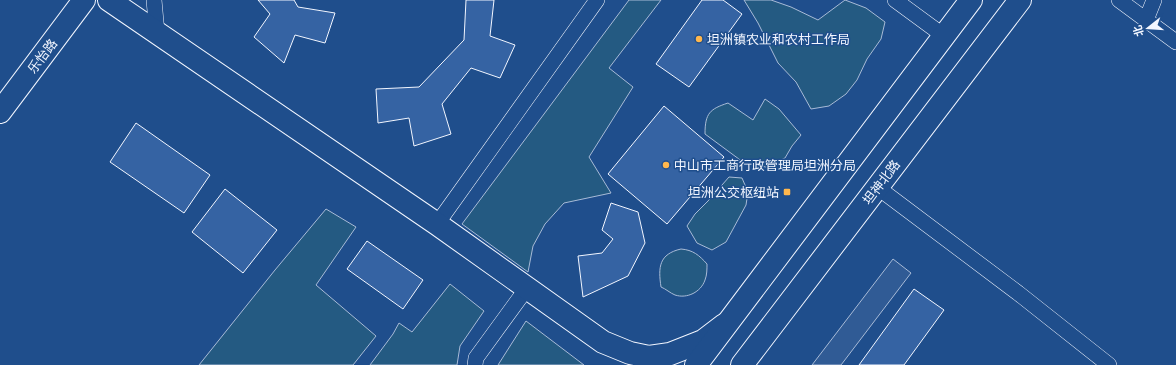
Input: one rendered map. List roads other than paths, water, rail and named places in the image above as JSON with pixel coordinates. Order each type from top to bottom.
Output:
[{"type":"main road","name":"乐怡路","points":[[0,112],[84,0]]},
{"type":"main road","points":[[109,0],[437,224],[603,342],[630,353],[650,357],[670,354],[702,341],[729,321]]},
{"type":"main road","points":[[696,365],[971,0]]},
{"type":"main road","name":"坦神北路","points":[[748,360],[877,187],[1020,0]]},
{"type":"main road","points":[[603,342],[618,365]]},
{"type":"street","points":[[154,0],[157,33]]},
{"type":"street","points":[[437,224],[597,0]]},
{"type":"street","points":[[895,0],[944,36]]},
{"type":"street","points":[[1120,0],[1176,42]]},
{"type":"street","points":[[1146,20],[1154,0]]},
{"type":"street","points":[[877,187],[1018,293],[1109,365]]},
{"type":"street","points":[[475,365],[476,358],[527,288]]},
{"type":"place","name":"坦洲镇农业和农村工作局","points":[[699,39]]},
{"type":"place","name":"中山市工商行政管理局坦洲分局","points":[[666,165]]},
{"type":"place","name":"坦洲公交枢纽站","points":[[787,192]]}]
